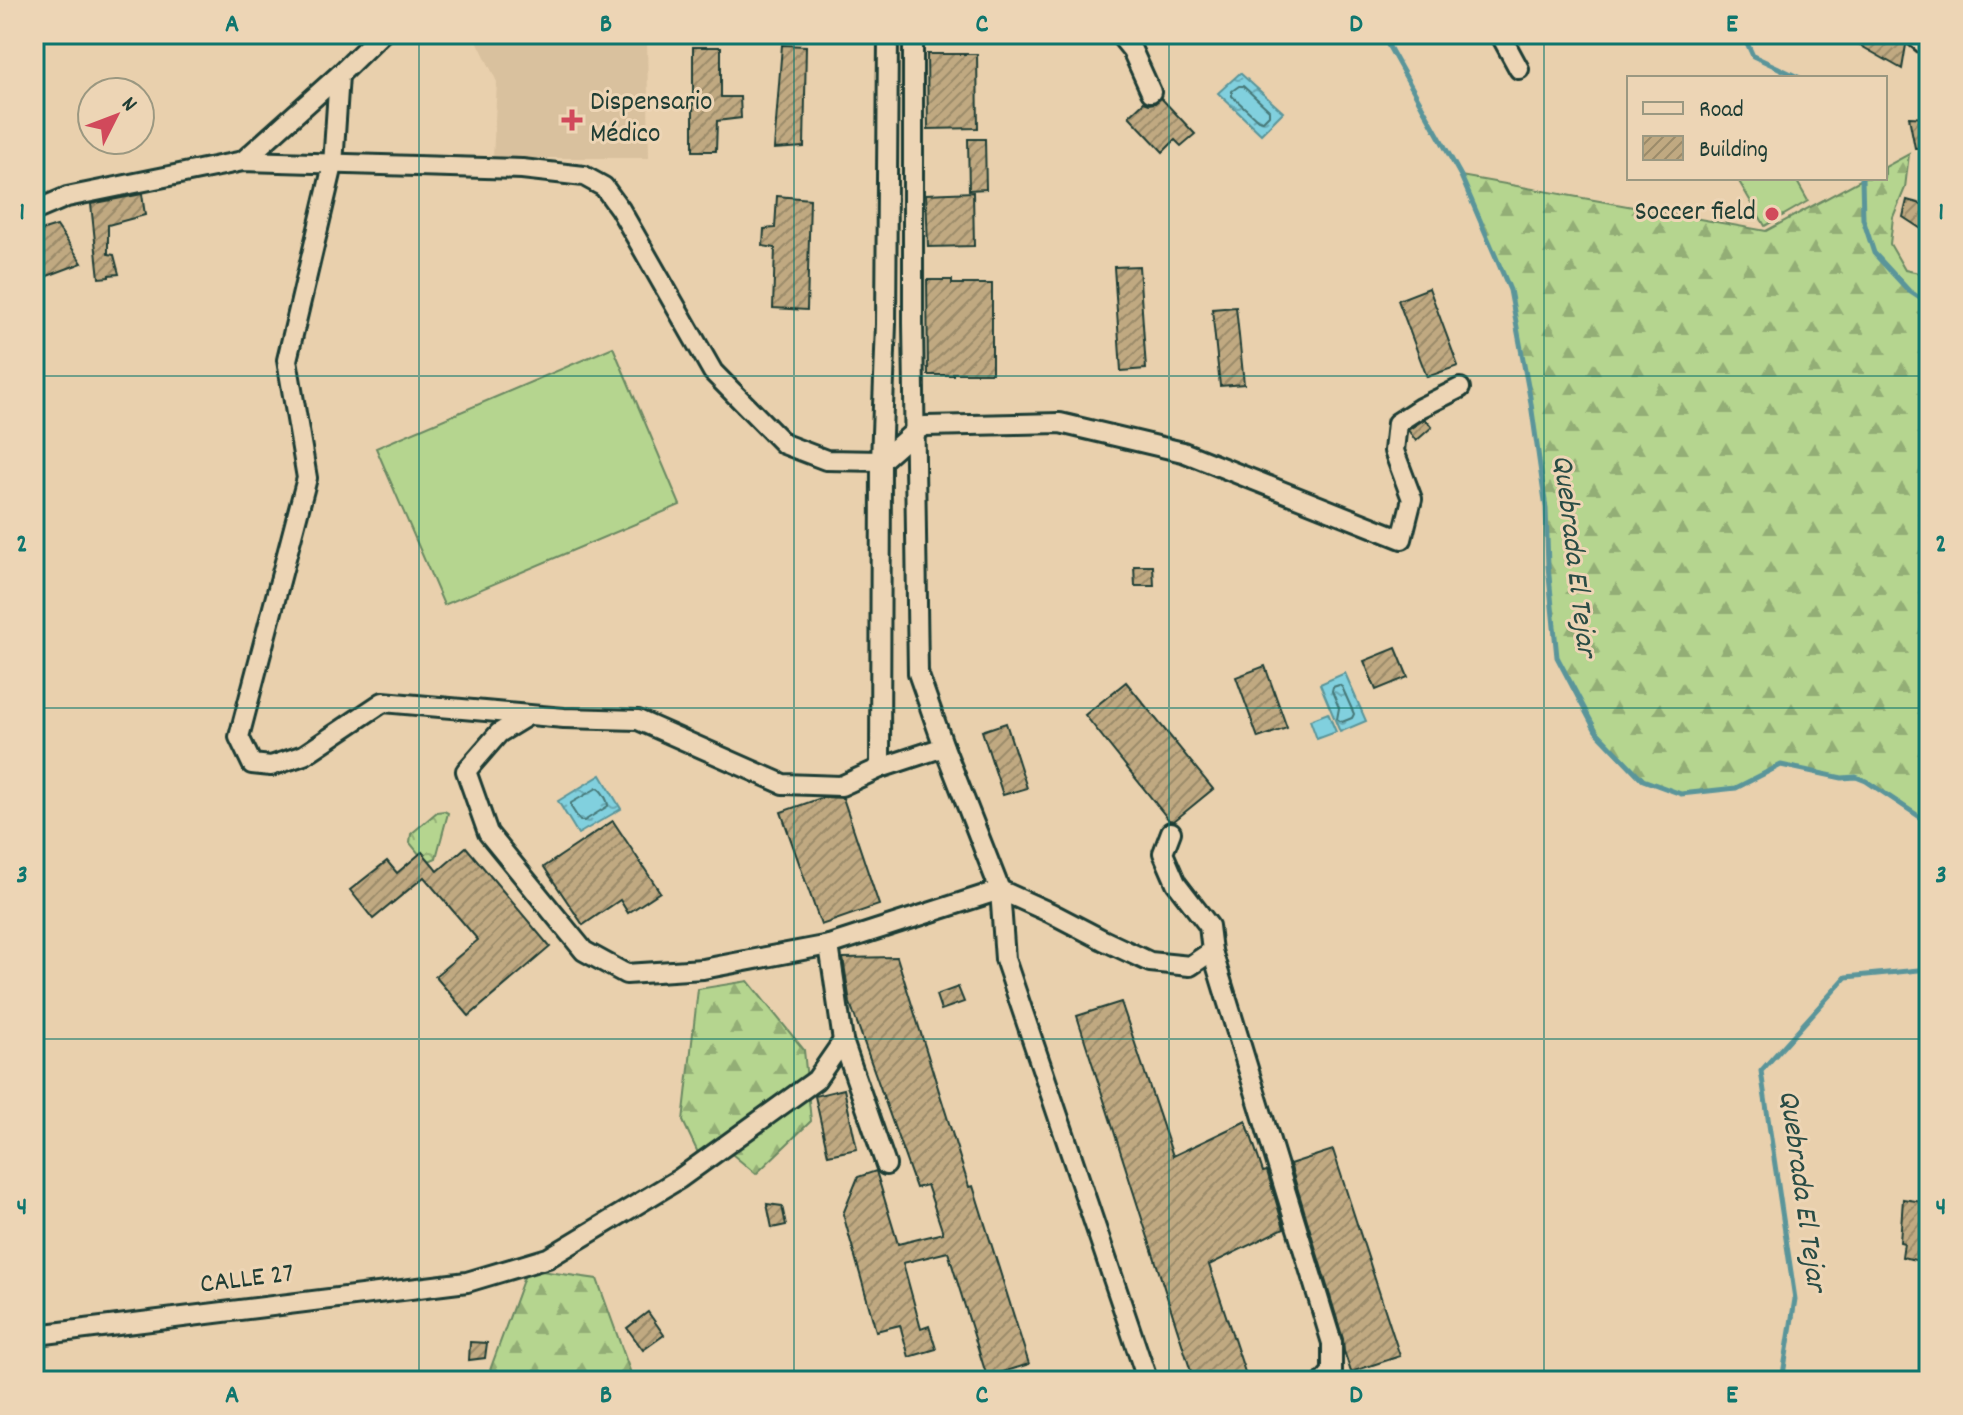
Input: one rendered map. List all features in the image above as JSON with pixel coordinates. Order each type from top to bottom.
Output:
[{"type":"street","points":[[243,161],[381,34]]},
{"type":"street","points":[[880,768],[888,34]]},
{"type":"street","points":[[913,34],[918,673],[1000,890],[1005,959],[1150,1381]]},
{"type":"street","points":[[1119,34],[1132,50],[1151,92]]},
{"type":"street","points":[[1500,34],[1519,69]]},
{"type":"street","points":[[1912,34],[1929,48]]},
{"type":"street","points":[[339,75],[333,165],[287,360],[307,478],[239,737],[252,764],[271,766],[304,755],[383,702],[527,716],[638,720],[783,784],[841,786],[880,768],[944,747]]},
{"type":"street","points":[[34,211],[67,197],[243,161],[522,169],[584,176],[604,187],[620,209],[713,372],[784,444],[826,460],[881,461],[925,426],[1060,423],[1183,452],[1402,539],[1412,499],[1394,451],[1397,423],[1460,388]]},
{"type":"street","points":[[886,324],[913,323]]},
{"type":"street","points":[[527,716],[499,733],[466,771],[488,833],[584,951],[626,974],[703,969],[829,945],[1000,890],[1150,962],[1190,966],[1212,951]]},
{"type":"street","points":[[1171,832],[1163,853],[1176,883],[1209,926],[1212,951],[1332,1343],[1332,1372],[1324,1381]]},
{"type":"street","points":[[829,945],[843,1041],[886,1165]]},
{"type":"street","name":"CALLE 27","points":[[34,1332],[45,1334],[467,1282],[548,1258],[679,1179],[816,1080],[843,1041]]},
{"type":"shaded area","name":"Dispensario Médico","points":[[474,34],[645,34],[649,158],[493,158],[497,82]]},
{"type":"green space","points":[[1909,154],[1905,188],[1893,217],[1890,244],[1905,270],[1929,275],[1929,823],[1857,777],[1842,778],[1781,765],[1736,788],[1681,794],[1643,780],[1596,731],[1557,657],[1546,508],[1510,290],[1461,176],[1766,231],[1860,180],[1887,180],[1887,166]]},
{"type":"green space","name":"Soccer field","points":[[1738,180],[1796,180],[1808,201],[1765,226]]},
{"type":"green space","points":[[613,347],[680,505],[444,605],[376,448]]},
{"type":"green space","points":[[437,812],[448,813],[436,858],[429,861],[410,843],[411,834]]},
{"type":"green space","points":[[748,981],[804,1050],[811,1121],[756,1174],[721,1145],[700,1157],[683,1121],[698,989]]},
{"type":"green space","points":[[527,1269],[597,1279],[633,1379],[648,1381],[486,1381]]},
{"type":"water","points":[[1240,73],[1283,112],[1261,134],[1218,93]]},
{"type":"water","points":[[1345,673],[1366,721],[1340,732],[1320,684]]},
{"type":"water","points":[[1328,713],[1336,732],[1317,739],[1310,720]]},
{"type":"water","points":[[601,775],[621,809],[578,834],[558,801]]},
{"type":"building","points":[[1840,34],[1900,34],[1906,45],[1902,69]]},
{"type":"building","points":[[782,45],[806,46],[804,147],[774,149]]},
{"type":"building","points":[[693,47],[721,47],[721,97],[740,97],[741,118],[717,121],[716,151],[693,151]]},
{"type":"building","points":[[927,54],[977,54],[978,128],[928,129]]},
{"type":"building","points":[[1161,98],[1195,134],[1181,146],[1175,140],[1163,152],[1129,116],[1144,102],[1155,103]]},
{"type":"building","points":[[1909,117],[1929,118],[1929,148],[1915,148]]},
{"type":"building","points":[[968,139],[985,139],[986,189],[969,190]]},
{"type":"building","points":[[973,192],[974,246],[928,247],[926,194]]},
{"type":"building","points":[[142,194],[145,215],[108,225],[108,254],[114,255],[119,274],[99,278],[91,204]]},
{"type":"building","points":[[777,196],[810,199],[807,310],[773,308],[775,248],[763,246],[764,229],[775,228]]},
{"type":"building","points":[[1907,200],[1929,206],[1929,234],[1903,217]]},
{"type":"building","points":[[57,226],[82,263],[34,281],[34,233]]},
{"type":"building","points":[[1139,266],[1146,369],[1121,371],[1114,267]]},
{"type":"building","points":[[927,280],[952,280],[952,284],[992,284],[992,373],[928,375]]},
{"type":"building","points":[[1429,288],[1458,366],[1427,377],[1398,300]]},
{"type":"building","points":[[1236,307],[1244,384],[1220,386],[1212,309]]},
{"type":"building","points":[[1425,419],[1432,427],[1416,441],[1408,430]]},
{"type":"building","points":[[1134,566],[1153,566],[1154,586],[1135,586]]},
{"type":"building","points":[[1396,648],[1408,677],[1376,690],[1364,661]]},
{"type":"building","points":[[1265,666],[1287,728],[1258,738],[1236,677]]},
{"type":"building","points":[[1126,682],[1213,789],[1174,821],[1169,820],[1085,715]]},
{"type":"building","points":[[1006,723],[1027,788],[1003,795],[982,731]]},
{"type":"building","points":[[824,797],[843,798],[879,905],[821,925],[781,812]]},
{"type":"building","points":[[613,821],[660,892],[628,913],[620,900],[583,925],[544,867]]},
{"type":"building","points":[[466,847],[550,947],[469,1016],[435,976],[478,940],[424,877],[373,919],[350,890],[387,861],[397,873],[422,852],[438,871]]},
{"type":"building","points":[[897,957],[969,1187],[973,1186],[1029,1364],[987,1377],[948,1252],[903,1263],[921,1329],[929,1326],[936,1349],[909,1357],[900,1325],[876,1331],[843,1214],[858,1177],[876,1171],[898,1244],[943,1233],[927,1185],[916,1188],[850,1003],[843,958]]},
{"type":"building","points":[[958,987],[964,1002],[941,1010],[936,995]]},
{"type":"building","points":[[1121,1002],[1173,1156],[1246,1121],[1263,1172],[1267,1171],[1284,1228],[1209,1265],[1248,1381],[1194,1381],[1077,1016]]},
{"type":"building","points":[[844,1089],[857,1149],[828,1155],[815,1096]]},
{"type":"building","points":[[1333,1150],[1400,1356],[1351,1372],[1290,1164]]},
{"type":"building","points":[[1903,1199],[1929,1203],[1929,1263],[1902,1257]]},
{"type":"building","points":[[767,1204],[782,1206],[786,1225],[772,1228]]},
{"type":"building","points":[[648,1312],[664,1335],[643,1350],[627,1328]]},
{"type":"building","points":[[470,1342],[487,1343],[485,1358],[469,1360]]},
{"type":"waterway","name":"Quebrada El Tejar","points":[[1382,34],[1461,176],[1510,290],[1546,508],[1557,657],[1596,731],[1643,780],[1681,794],[1736,788],[1781,765],[1842,778],[1856,777],[1929,823]]},
{"type":"waterway","points":[[1743,34],[1753,56],[1796,76]]},
{"type":"waterway","points":[[1862,180],[1863,219],[1874,253],[1909,291],[1929,304]]},
{"type":"waterway","name":"Quebrada El Tejar","points":[[1782,1381],[1795,1299],[1761,1071],[1846,977],[1929,969]]},
{"type":"place","name":"Dispensario Médico","points":[[572,120]]},
{"type":"place","name":"Soccer field","points":[[1772,214]]}]
